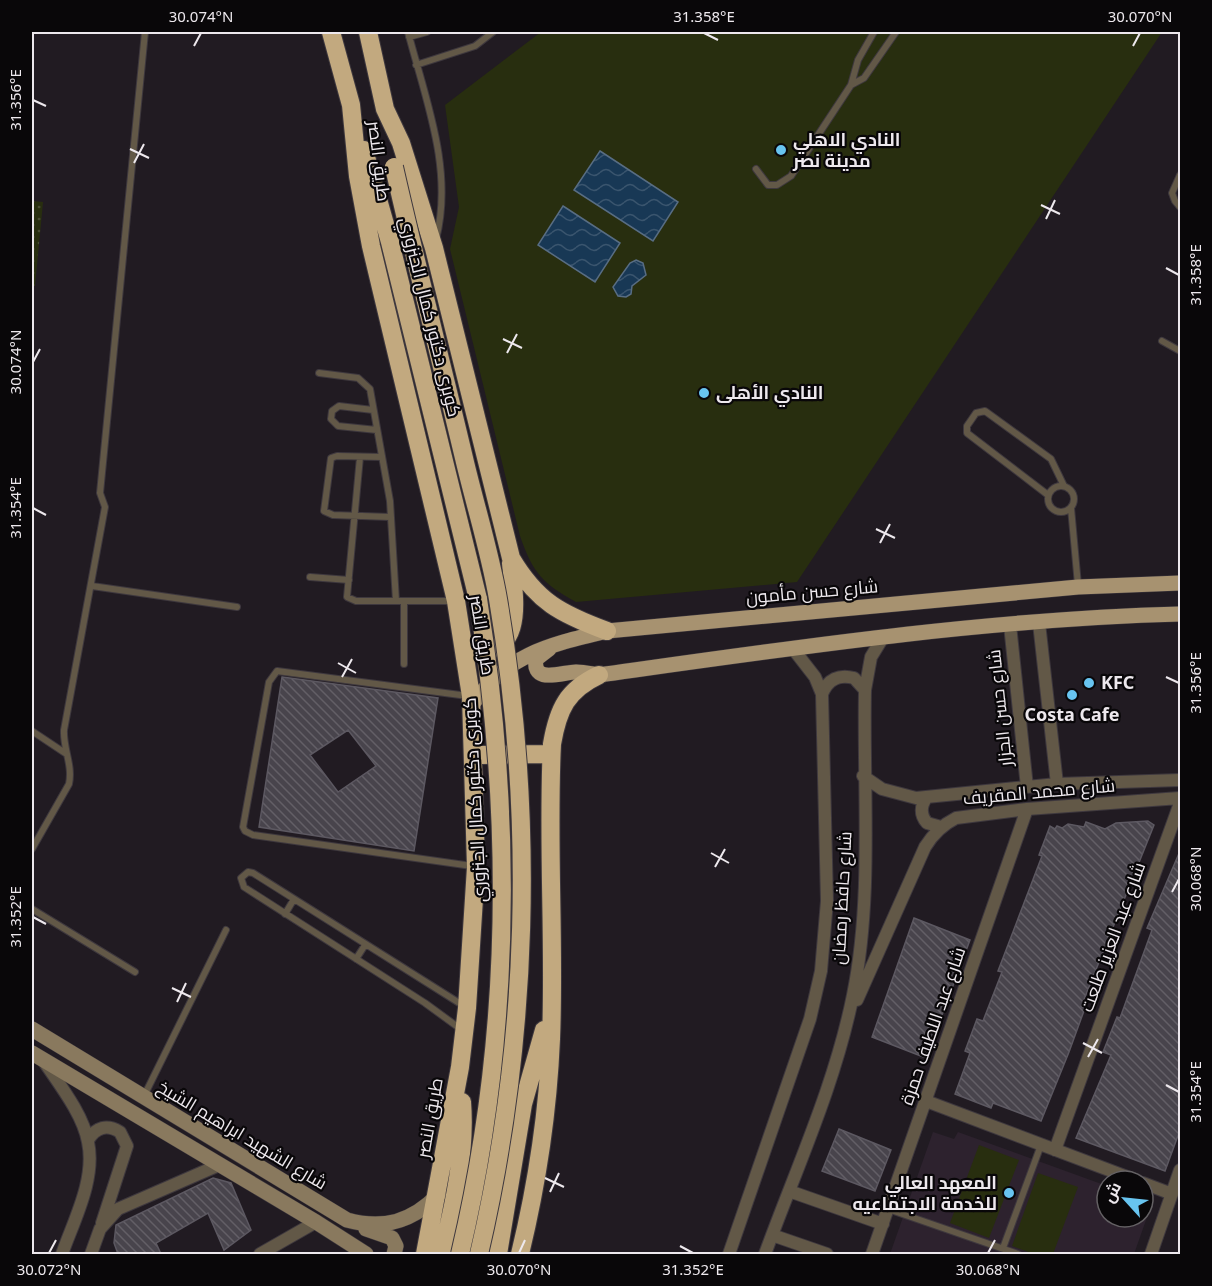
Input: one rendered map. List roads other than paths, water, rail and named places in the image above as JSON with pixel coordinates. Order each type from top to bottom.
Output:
[{"type":"highway","name":"طريق النصر","points":[[331,32],[351,105],[358,176],[371,246],[456,601],[471,701],[475,755],[476,867],[467,1008],[460,1067],[438,1195],[425,1254]]},
{"type":"highway","name":"طريق النصر","points":[[368,32],[385,109],[401,143],[434,248],[511,558],[524,580],[541,599],[562,613],[607,631]]},
{"type":"highway","name":"كوبرى دكتور كمال الجنزوري","points":[[351,105],[478,599],[497,750],[502,892],[498,1011],[486,1126],[460,1254]]},
{"type":"highway","name":"كوبرى دكتور كمال الجنزوري","points":[[385,109],[394,167],[497,595],[516,748],[522,902],[518,1012],[504,1124],[479,1254]]},
{"type":"highway","points":[[463,648],[490,649],[499,645],[510,632],[515,608],[511,558]]},
{"type":"highway","points":[[520,1254],[540,1147],[549,1073],[552,1007],[551,754],[559,714],[568,697],[582,683],[599,675]]},
{"type":"highway","points":[[475,755],[551,754]]},
{"type":"highway","points":[[498,1254],[523,1104],[552,1007]]},
{"type":"highway","points":[[442,1254],[456,1187],[462,1140],[460,1067]]},
{"type":"main road","name":"شارع حسن مأمون","points":[[471,701],[512,663],[538,649],[607,631],[1078,587],[1180,583]]},
{"type":"main road","points":[[566,641],[538,656],[535,663],[538,671],[549,676],[574,672],[599,675],[1010,625],[1180,614]]},
{"type":"street","points":[[1039,623],[1057,784]]},
{"type":"street","name":"شارع حسن الجزار","points":[[1010,625],[1027,787]]},
{"type":"street","name":"شارع حافظ رمضان","points":[[765,1254],[831,1081],[847,1023],[862,924],[865,690],[872,657],[882,639]]},
{"type":"street","name":"شارع حافظ رمضان","points":[[729,1254],[810,1019],[821,971],[827,901],[822,694],[814,677],[795,650]]},
{"type":"street","points":[[822,694],[825,686],[838,677],[854,678],[865,690]]},
{"type":"street","name":"شارع محمد المقريف","points":[[863,776],[893,794],[927,797],[1057,784],[1180,780]]},
{"type":"street","points":[[847,1023],[925,847],[941,827],[927,823],[922,815],[922,805],[927,797]]},
{"type":"street","name":"شارع محمد المقريف","points":[[941,827],[956,818],[1027,809],[1180,798]]},
{"type":"street","name":"شارع عبد العزيز طلعت","points":[[1055,1150],[1180,803]]},
{"type":"street","name":"شارع عبد اللطيف حمزة","points":[[872,1254],[1027,809]]},
{"type":"street","name":"شارع الشهيد ابراهيم الشيخ","points":[[32,1029],[347,1220],[362,1224],[393,1224],[417,1212],[438,1195]]},
{"type":"street","points":[[37,1056],[77,1116],[88,1140],[87,1183],[62,1254]]},
{"type":"street","name":"شارع الشهيد ابراهيم الشيخ","points":[[37,1056],[365,1253]]},
{"type":"street","points":[[926,1101],[1106,1169]]},
{"type":"street","points":[[88,1140],[98,1129],[110,1127],[120,1132],[127,1146],[91,1254]]},
{"type":"street","points":[[100,1229],[111,1215],[125,1204],[219,1165]]},
{"type":"street","points":[[1151,1254],[1180,1170]]},
{"type":"street","points":[[1155,1188],[1172,1194]]},
{"type":"street","points":[[789,1191],[883,1224]]},
{"type":"street","points":[[347,1220],[392,1238],[396,1246],[394,1254]]},
{"type":"street","points":[[260,1254],[316,1222]]},
{"type":"street","points":[[772,1235],[827,1254]]},
{"type":"lane","points":[[32,849],[69,784],[70,766],[65,753],[64,730],[105,507],[100,493],[145,32]]},
{"type":"lane","points":[[427,32],[409,34],[443,179],[442,211],[434,248]]},
{"type":"lane","points":[[416,65],[475,46],[493,32]]},
{"type":"lane","points":[[756,169],[768,185],[777,185],[791,176],[850,85],[858,60],[874,32]]},
{"type":"lane","points":[[850,85],[864,78],[896,32]]},
{"type":"lane","points":[[1180,175],[1172,192],[1180,207]]},
{"type":"lane","points":[[1162,341],[1180,351]]},
{"type":"lane","points":[[319,373],[358,378],[370,390],[390,517],[396,601]]},
{"type":"lane","points":[[373,410],[339,406],[332,411],[332,418],[338,426],[377,430]]},
{"type":"lane","points":[[1071,508],[1062,513],[1053,509],[1048,495],[967,433],[967,426],[976,413],[986,411],[1051,459],[1064,486],[1071,490],[1074,497],[1071,508],[1078,587]]},
{"type":"lane","points":[[360,457],[347,597],[351,601],[456,601]]},
{"type":"lane","points":[[382,457],[330,458],[324,507],[327,514],[390,517]]},
{"type":"lane","points":[[1048,495],[1052,490],[1064,486]]},
{"type":"lane","points":[[310,577],[349,580]]},
{"type":"lane","points":[[92,586],[237,606]]},
{"type":"lane","points":[[404,601],[404,663]]},
{"type":"lane","points":[[471,701],[278,671],[269,682],[243,827],[244,831],[253,835],[476,867]]},
{"type":"lane","points":[[32,730],[65,753]]},
{"type":"lane","points":[[465,1032],[244,887],[241,878],[248,872],[253,873],[467,1008]]},
{"type":"lane","points":[[285,914],[294,899]]},
{"type":"lane","points":[[32,909],[135,972]]},
{"type":"lane","points":[[143,1097],[226,930]]},
{"type":"lane","points":[[356,959],[365,945]]},
{"type":"lane","points":[[1003,1248],[1041,1145]]},
{"type":"lane","points":[[888,1209],[1018,1254]]},
{"type":"water","points":[[600,151],[678,202],[653,241],[574,190]]},
{"type":"water","points":[[563,206],[620,243],[595,282],[538,245]]},
{"type":"water","points":[[636,260],[643,263],[646,275],[632,286],[631,294],[626,297],[618,296],[613,287],[630,263]]},
{"type":"place","name":"النادي الاهلي مدينة نصر","points":[[781,150]]},
{"type":"place","name":"النادي الأهلى","points":[[704,393]]},
{"type":"place","name":"KFC","points":[[1089,683]]},
{"type":"place","name":"Costa Cafe","points":[[1072,695]]},
{"type":"place","name":"المعهد العالي للخدمة الاجتماعيه","points":[[1009,1193]]}]
